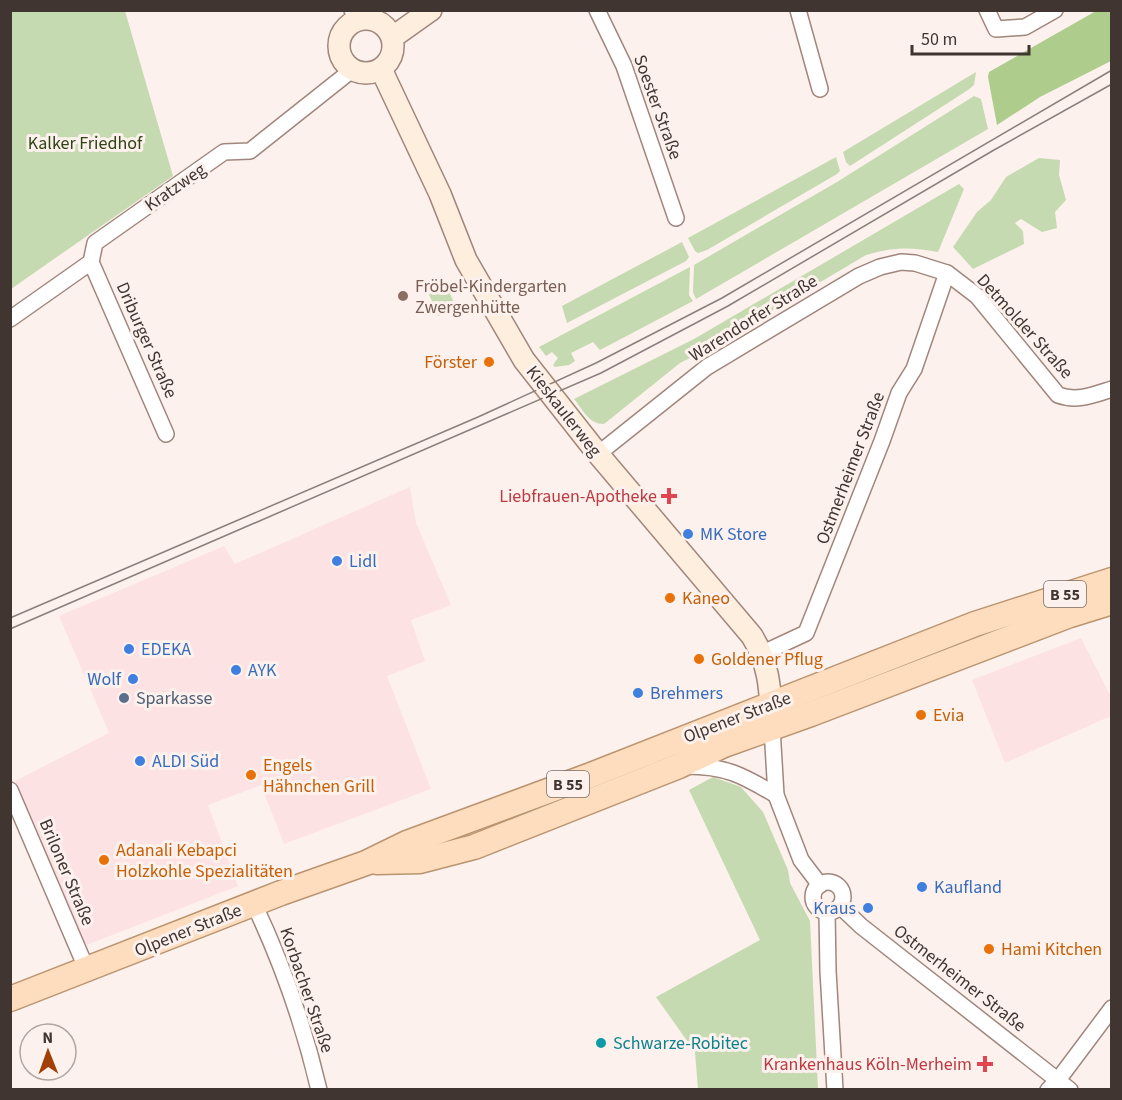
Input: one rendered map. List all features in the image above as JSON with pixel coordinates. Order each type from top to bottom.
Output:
[{"type":"main road","name":"Olpener Straße","points":[[10,999],[366,863],[407,843],[591,775],[975,624],[1112,580]]},
{"type":"main road","name":"Olpener Straße","points":[[366,863],[420,861],[474,847],[679,766],[723,745],[1070,615],[1112,602]]},
{"type":"street","points":[[393,37],[431,10]]},
{"type":"street","name":"Soester Straße","points":[[597,10],[624,66],[676,218]]},
{"type":"street","points":[[798,10],[820,89]]},
{"type":"street","points":[[987,10],[996,29],[1025,27],[1055,10]]},
{"type":"street","points":[[354,15],[382,23],[393,37],[394,47],[391,58],[381,69],[372,73],[362,73],[352,70],[343,61],[339,49],[340,37],[354,15]]},
{"type":"street","name":"Kieskaulerweg","points":[[381,69],[440,194],[466,260],[524,360],[597,454],[752,636],[763,653],[769,681],[772,728]]},
{"type":"street","name":"Kratzweg","points":[[10,319],[91,262],[96,243],[224,152],[250,151],[352,70]]},
{"type":"street","name":"Driburger Straße","points":[[91,262],[166,434]]},
{"type":"street","name":"Warendorfer Straße","points":[[597,454],[707,367],[859,276],[879,267],[901,262],[915,263],[947,273]]},
{"type":"street","name":"Detmolder Straße","points":[[947,273],[977,296],[1058,395],[1069,399],[1081,398],[1112,389]]},
{"type":"street","name":"Ostmerheimer Straße","points":[[763,653],[806,633],[899,393],[914,369],[947,273]]},
{"type":"street","points":[[772,728],[776,795],[801,860],[820,885]]},
{"type":"street","points":[[679,766],[711,766],[723,769],[749,779],[776,795]]},
{"type":"street","name":"Briloner Straße","points":[[10,790],[87,970]]},
{"type":"street","points":[[834,909],[819,909],[814,901],[814,892],[820,885],[829,882],[838,886],[843,898],[834,909],[828,971],[835,1089]]},
{"type":"street","name":"Korbacher Straße","points":[[255,904],[290,992],[309,1048],[319,1089]]},
{"type":"street","name":"Ostmerheimer Straße","points":[[834,909],[861,926],[1053,1084],[1070,1089]]},
{"type":"street","points":[[1053,1084],[1112,1008]]},
{"type":"shaded area","points":[[410,487],[416,523],[451,605],[411,620],[425,661],[387,676],[431,789],[284,844],[261,785],[208,805],[238,886],[84,946],[15,781],[109,733],[59,616],[224,546],[235,564]]},
{"type":"shaded area","points":[[1081,638],[1111,697],[1111,716],[1005,763],[972,680]]},
{"type":"green space","name":"Kalker Friedhof","points":[[11,10],[125,11],[173,176],[11,289]]},
{"type":"green space","points":[[1096,11],[1111,11],[1111,61],[1040,97],[997,125],[989,72]]},
{"type":"green space","points":[[976,72],[974,85],[968,90],[850,166],[846,162],[843,152]]},
{"type":"green space","points":[[974,96],[981,99],[988,129],[696,299],[693,292],[694,265],[837,182]]},
{"type":"green space","points":[[836,157],[840,171],[837,174],[707,250],[698,253],[695,251],[688,238]]},
{"type":"green space","points":[[1039,158],[1060,160],[1059,175],[1066,200],[1055,212],[1057,228],[1042,232],[1021,219],[1015,223],[1023,231],[1024,244],[973,269],[953,247],[977,212],[991,200],[1006,177]]},
{"type":"green space","points":[[959,184],[964,189],[938,252],[902,249],[885,250],[866,255],[706,350],[680,363],[604,424],[590,419],[574,399],[694,339]]},
{"type":"green space","points":[[682,242],[689,257],[686,261],[567,323],[562,306]]},
{"type":"green space","points":[[690,267],[689,295],[693,301],[600,350],[593,342],[571,353],[575,361],[569,365],[555,367],[553,365],[558,358],[552,352],[546,356],[539,347]]},
{"type":"green space","points":[[447,286],[456,308],[438,316],[429,294]]},
{"type":"green space","points":[[713,777],[741,787],[763,812],[788,870],[790,883],[810,921],[818,1089],[698,1089],[695,1052],[656,997],[760,940],[689,790]]},
{"type":"tram line","points":[[10,618],[478,417],[596,363],[722,298],[1112,70]]},
{"type":"tram line","points":[[10,629],[601,373],[728,306],[994,150],[1112,84]]},
{"type":"place","name":"Fröbel-Kindergarten Zwergenhütte","points":[[403,296]]},
{"type":"place","name":"Förster","points":[[489,362]]},
{"type":"place","name":"Liebfrauen-Apotheke","points":[[669,496]]},
{"type":"place","name":"MK Store","points":[[688,534]]},
{"type":"place","name":"Lidl","points":[[337,561]]},
{"type":"place","name":"Kaneo","points":[[670,598]]},
{"type":"place","name":"EDEKA","points":[[129,649]]},
{"type":"place","name":"Goldener Pflug","points":[[699,659]]},
{"type":"place","name":"AYK","points":[[236,670]]},
{"type":"place","name":"Wolf","points":[[133,679]]},
{"type":"place","name":"Brehmers","points":[[638,693]]},
{"type":"place","name":"Sparkasse","points":[[124,698]]},
{"type":"place","name":"Evia","points":[[921,715]]},
{"type":"place","name":"ALDI Süd","points":[[140,761]]},
{"type":"place","name":"Engels Hähnchen Grill","points":[[251,775]]},
{"type":"place","name":"Adanali Kebapci Holzkohle Spezialitäten","points":[[104,860]]},
{"type":"place","name":"Kaufland","points":[[922,887]]},
{"type":"place","name":"Kraus","points":[[868,908]]},
{"type":"place","name":"Hami Kitchen","points":[[989,949]]},
{"type":"place","name":"Schwarze-Robitec","points":[[601,1043]]},
{"type":"place","name":"Krankenhaus Köln-Merheim","points":[[985,1064]]}]
